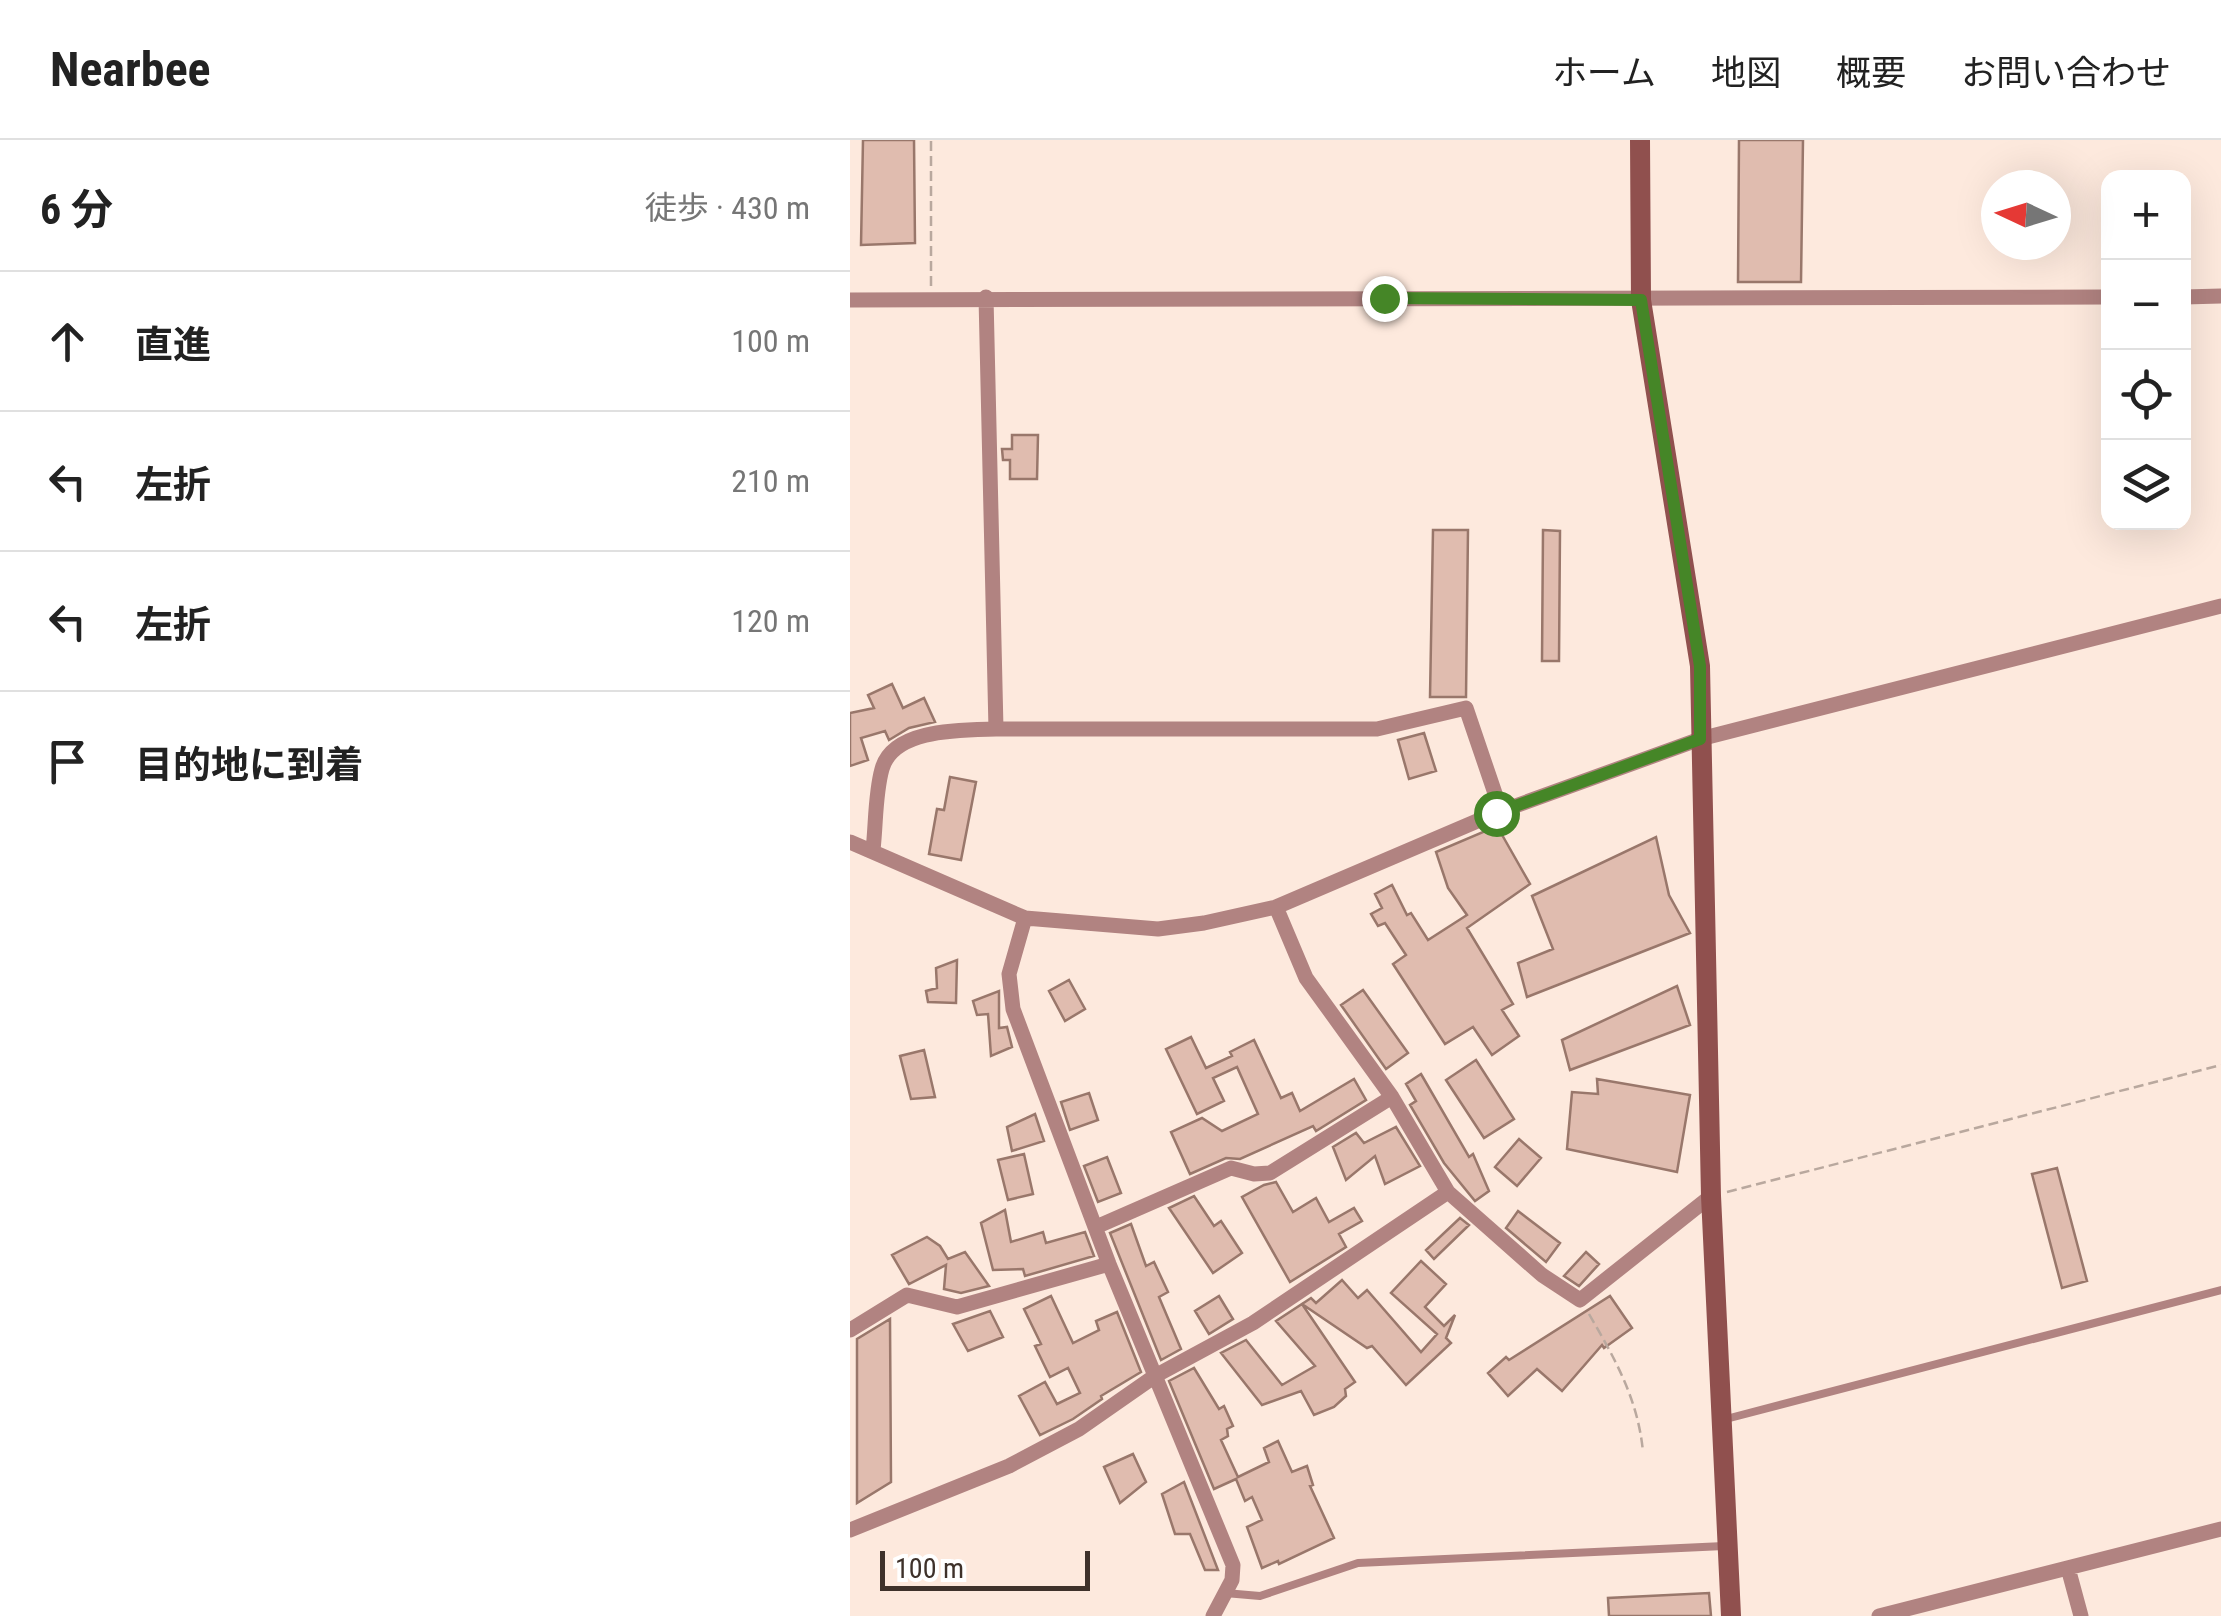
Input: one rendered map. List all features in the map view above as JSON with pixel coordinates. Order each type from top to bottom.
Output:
[{"type":"street","points":[[1640,140],[1641,300],[1700,666],[1711,1196],[1730,1616]]},
{"type":"street","points":[[2191,296],[2221,296]]},
{"type":"street","points":[[986,297],[996,729]]},
{"type":"street","points":[[850,300],[2101,297]]},
{"type":"street","points":[[850,842],[1025,918],[1158,930],[1276,906],[1501,811],[1700,739],[2221,606]]},
{"type":"street","points":[[872,850],[882,766],[904,743],[939,731],[1377,729],[1466,708],[1501,811]]},
{"type":"street","points":[[1276,906],[1306,978],[1392,1097],[1448,1192],[1542,1275],[1580,1300],[1711,1196]]},
{"type":"street","points":[[1025,918],[1009,974],[1013,1009],[1109,1264],[1234,1565],[1232,1580],[1213,1616]]},
{"type":"street","points":[[1096,1227],[1231,1168],[1254,1174],[1270,1173],[1392,1097]]},
{"type":"street","points":[[850,1530],[1009,1466],[1079,1428],[1155,1376],[1253,1323],[1448,1192]]},
{"type":"street","points":[[850,1330],[906,1295],[957,1307],[1109,1264]]},
{"type":"street","points":[[1879,1616],[2221,1529]]},
{"type":"street","points":[[2068,1568],[2081,1616]]},
{"type":"lane","points":[[1721,1420],[2221,1290]]},
{"type":"lane","points":[[1225,1593],[1260,1596],[1358,1563],[1727,1546]]},
{"type":"path","points":[[931,140],[931,297]]},
{"type":"path","points":[[1711,1196],[2221,1065]]},
{"type":"path","points":[[1580,1300],[1622,1371],[1640,1421],[1643,1452]]},
{"type":"building","points":[[863,140],[914,140],[915,243],[861,245]]},
{"type":"building","points":[[1739,140],[1803,140],[1801,282],[1738,282]]},
{"type":"building","points":[[1012,435],[1038,435],[1037,479],[1010,479],[1010,460],[1003,460],[1002,449],[1012,449]]},
{"type":"building","points":[[1433,530],[1468,530],[1466,697],[1430,697]]},
{"type":"building","points":[[1543,530],[1560,531],[1559,661],[1542,661]]},
{"type":"building","points":[[892,684],[903,708],[924,698],[935,722],[909,728],[889,740],[885,731],[861,738],[868,760],[850,766],[850,713],[874,708],[868,695]]},
{"type":"building","points":[[1424,733],[1436,771],[1409,779],[1398,740]]},
{"type":"building","points":[[950,777],[976,782],[961,860],[929,854],[937,809],[944,810]]},
{"type":"building","points":[[1497,826],[1530,884],[1467,928],[1513,1004],[1502,1010],[1519,1036],[1492,1055],[1473,1027],[1445,1044],[1393,964],[1406,955],[1385,923],[1378,926],[1371,914],[1382,908],[1375,894],[1392,885],[1407,915],[1411,913],[1428,940],[1467,915],[1448,888],[1436,852]]},
{"type":"building","points":[[1656,837],[1669,895],[1690,933],[1527,997],[1518,963],[1553,949],[1532,896]]},
{"type":"building","points":[[957,960],[956,1003],[928,1002],[926,991],[937,988],[936,968]]},
{"type":"building","points":[[1069,980],[1085,1009],[1065,1021],[1049,991]]},
{"type":"building","points":[[1677,986],[1690,1025],[1570,1070],[1562,1040]]},
{"type":"building","points":[[1363,990],[1408,1053],[1386,1069],[1341,1005]]},
{"type":"building","points":[[999,991],[999,1028],[1007,1027],[1012,1047],[991,1056],[988,1014],[977,1015],[973,1001]]},
{"type":"building","points":[[1191,1037],[1206,1068],[1254,1040],[1281,1098],[1292,1093],[1300,1111],[1354,1079],[1366,1100],[1316,1131],[1313,1126],[1240,1159],[1226,1158],[1190,1174],[1171,1132],[1202,1118],[1222,1131],[1258,1114],[1237,1067],[1213,1078],[1224,1101],[1197,1114],[1166,1049]]},
{"type":"building","points":[[924,1050],[935,1097],[911,1099],[900,1056]]},
{"type":"building","points":[[1476,1060],[1514,1119],[1484,1138],[1446,1080]]},
{"type":"building","points":[[1421,1074],[1469,1157],[1473,1154],[1489,1191],[1475,1201],[1444,1163],[1410,1105],[1416,1101],[1406,1084]]},
{"type":"building","points":[[1597,1079],[1690,1095],[1677,1172],[1567,1149],[1572,1092],[1598,1094]]},
{"type":"building","points":[[1089,1093],[1098,1120],[1070,1130],[1061,1102]]},
{"type":"building","points":[[1035,1114],[1044,1141],[1012,1151],[1007,1127]]},
{"type":"building","points":[[1396,1127],[1420,1166],[1385,1184],[1375,1156],[1346,1180],[1333,1147],[1356,1133],[1364,1143]]},
{"type":"building","points":[[1519,1139],[1541,1158],[1517,1186],[1495,1167]]},
{"type":"building","points":[[1024,1154],[1033,1194],[1008,1200],[998,1160]]},
{"type":"building","points":[[1107,1157],[1121,1193],[1098,1202],[1084,1166]]},
{"type":"building","points":[[2057,1168],[2087,1281],[2062,1288],[2032,1174]]},
{"type":"building","points":[[1276,1182],[1293,1212],[1316,1198],[1329,1222],[1354,1208],[1362,1221],[1339,1234],[1346,1247],[1290,1282],[1242,1197]]},
{"type":"building","points":[[1194,1196],[1214,1226],[1221,1221],[1242,1253],[1213,1273],[1169,1208]]},
{"type":"building","points":[[1005,1210],[1011,1242],[1043,1232],[1046,1243],[1085,1232],[1094,1256],[1025,1276],[1023,1269],[993,1270],[981,1223]]},
{"type":"building","points":[[1518,1211],[1560,1243],[1546,1262],[1506,1228]]},
{"type":"building","points":[[1460,1218],[1469,1225],[1434,1259],[1426,1250]]},
{"type":"building","points":[[1131,1224],[1146,1266],[1154,1262],[1168,1292],[1159,1297],[1181,1349],[1161,1360],[1110,1233]]},
{"type":"building","points":[[927,1237],[940,1246],[948,1259],[965,1252],[989,1286],[961,1293],[944,1289],[946,1265],[909,1284],[892,1255]]},
{"type":"building","points":[[1586,1252],[1599,1264],[1579,1286],[1564,1276]]},
{"type":"building","points":[[1421,1261],[1446,1284],[1425,1307],[1444,1326],[1455,1315],[1446,1338],[1451,1343],[1406,1385],[1372,1346],[1367,1348],[1302,1304],[1311,1298],[1316,1303],[1342,1280],[1358,1298],[1367,1290],[1421,1352],[1437,1334],[1391,1293]]},
{"type":"building","points":[[1051,1296],[1073,1343],[1099,1330],[1096,1321],[1117,1312],[1141,1372],[1101,1396],[1073,1419],[1040,1435],[1019,1396],[1045,1382],[1057,1404],[1080,1393],[1068,1368],[1050,1377],[1035,1346],[1041,1344],[1024,1309]]},
{"type":"building","points":[[1219,1296],[1233,1319],[1209,1334],[1195,1311]]},
{"type":"building","points":[[1610,1296],[1632,1328],[1604,1348],[1602,1345],[1562,1391],[1537,1369],[1508,1396],[1488,1373],[1506,1357],[1509,1360]]},
{"type":"building","points":[[1302,1304],[1355,1382],[1345,1389],[1346,1396],[1334,1407],[1314,1415],[1301,1391],[1262,1405],[1221,1353],[1246,1340],[1282,1385],[1315,1366],[1276,1321]]},
{"type":"building","points":[[990,1311],[1003,1337],[968,1351],[953,1324]]},
{"type":"building","points":[[890,1319],[891,1482],[857,1503],[857,1339]]},
{"type":"building","points":[[1194,1368],[1219,1409],[1224,1406],[1233,1426],[1221,1440],[1238,1477],[1269,1462],[1264,1448],[1278,1441],[1292,1472],[1307,1466],[1313,1485],[1310,1486],[1334,1538],[1262,1568],[1247,1527],[1262,1520],[1252,1497],[1245,1501],[1236,1479],[1214,1489],[1169,1381]]},
{"type":"building","points":[[1133,1454],[1146,1482],[1120,1503],[1104,1467]]},
{"type":"building","points":[[1184,1482],[1218,1570],[1205,1570],[1190,1534],[1175,1534],[1162,1494]]},
{"type":"building","points":[[1709,1593],[1711,1616],[1609,1616],[1608,1598]]},
{"type":"route","points":[[1384,298],[1641,300],[1700,666],[1700,739],[1496,813]]}]
